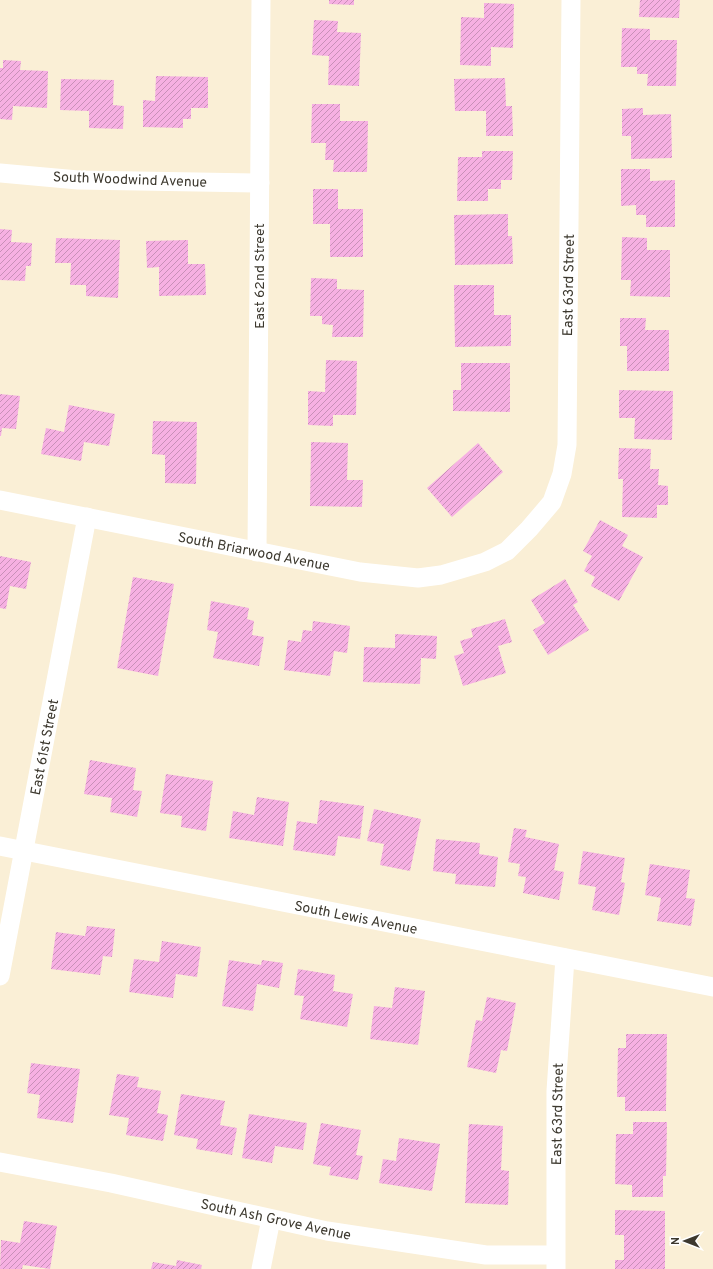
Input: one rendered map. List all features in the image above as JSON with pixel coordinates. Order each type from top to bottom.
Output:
[{"type":"street","name":"East 62nd Street","points":[[257,552],[260,0]]},
{"type":"street","name":"East 63rd Street","points":[[507,551],[529,529],[552,502],[562,474],[567,445],[570,0]]},
{"type":"street","name":"South Woodwind Avenue","points":[[0,173],[78,180],[260,183]]},
{"type":"street","name":"South Briarwood Avenue","points":[[0,500],[360,572],[418,578],[441,575],[485,562],[507,551]]},
{"type":"street","name":"East 61st Street","points":[[0,976],[87,517]]},
{"type":"street","name":"South Lewis Avenue","points":[[0,846],[713,987]]},
{"type":"street","name":"East 63rd Street","points":[[556,1262],[556,1090],[565,958]]},
{"type":"street","name":"South Ash Grove Avenue","points":[[0,1162],[111,1183],[328,1231],[486,1255],[556,1262]]},
{"type":"street","points":[[261,1269],[271,1219]]},
{"type":"building","points":[[329,0],[354,0],[354,5],[329,4]]},
{"type":"building","points":[[640,0],[680,0],[679,18],[639,17]]},
{"type":"building","points":[[484,3],[514,4],[513,48],[491,47],[491,66],[460,65],[461,17],[484,18]]},
{"type":"building","points":[[314,20],[338,21],[337,32],[361,33],[359,86],[328,85],[329,56],[312,55]]},
{"type":"building","points":[[622,28],[650,29],[650,40],[677,40],[676,86],[647,86],[648,74],[637,74],[637,67],[621,67]]},
{"type":"building","points":[[3,60],[21,61],[20,70],[48,71],[47,108],[13,106],[12,120],[0,119],[0,68],[3,68]]},
{"type":"building","points":[[156,76],[208,77],[208,108],[191,108],[191,119],[183,119],[183,128],[143,127],[143,100],[155,101]]},
{"type":"building","points":[[505,78],[506,106],[512,106],[513,136],[486,136],[486,111],[455,111],[454,79]]},
{"type":"building","points":[[61,79],[114,80],[113,105],[124,106],[123,129],[89,128],[89,111],[60,110]]},
{"type":"building","points":[[312,104],[340,104],[340,121],[368,121],[367,172],[333,172],[334,160],[325,160],[326,143],[311,143]]},
{"type":"building","points":[[643,108],[643,115],[671,114],[672,158],[631,159],[631,136],[622,136],[622,109]]},
{"type":"building","points":[[482,151],[513,151],[512,180],[501,180],[501,189],[488,189],[488,201],[457,201],[458,157],[482,157]]},
{"type":"building","points":[[621,169],[650,169],[650,181],[675,180],[675,227],[646,227],[646,215],[636,215],[636,205],[621,206]]},
{"type":"building","points":[[313,189],[338,189],[338,209],[363,209],[363,257],[330,257],[330,224],[313,224]]},
{"type":"building","points":[[508,214],[508,236],[512,236],[513,264],[455,265],[454,215]]},
{"type":"building","points":[[0,229],[12,230],[11,242],[32,243],[31,266],[26,266],[25,281],[0,280]]},
{"type":"building","points":[[622,237],[647,238],[647,250],[670,250],[670,297],[630,296],[631,280],[621,280]]},
{"type":"building","points":[[56,238],[120,240],[118,298],[86,296],[86,285],[70,285],[71,263],[55,263]]},
{"type":"building","points":[[188,240],[188,264],[205,264],[206,295],[159,296],[159,267],[147,268],[146,241]]},
{"type":"building","points":[[311,278],[337,279],[337,289],[364,290],[363,337],[332,337],[333,325],[322,324],[322,316],[310,316]]},
{"type":"building","points":[[454,285],[494,285],[494,315],[511,315],[511,346],[455,347]]},
{"type":"building","points":[[620,318],[646,318],[645,330],[669,330],[669,371],[627,371],[627,346],[620,346]]},
{"type":"building","points":[[326,360],[357,361],[356,415],[333,415],[333,426],[308,425],[308,391],[325,392]]},
{"type":"building","points":[[461,363],[510,363],[510,412],[453,411],[453,390],[461,390]]},
{"type":"building","points":[[619,390],[673,391],[672,440],[634,439],[635,418],[619,418]]},
{"type":"building","points":[[0,394],[20,396],[16,429],[2,428],[1,436],[0,436]]},
{"type":"building","points":[[69,405],[115,414],[109,446],[84,442],[81,461],[41,454],[46,428],[64,432]]},
{"type":"building","points":[[153,421],[197,422],[196,484],[165,483],[165,455],[152,454]]},
{"type":"building","points":[[311,442],[348,443],[347,480],[363,480],[362,507],[310,506]]},
{"type":"building","points":[[478,443],[503,472],[452,517],[427,488]]},
{"type":"building","points":[[619,448],[651,449],[650,469],[659,469],[658,485],[668,486],[668,505],[657,505],[657,518],[622,517],[623,479],[618,479]]},
{"type":"building","points":[[600,520],[628,535],[622,546],[643,557],[619,601],[591,586],[595,577],[584,571],[592,556],[583,551]]},
{"type":"building","points":[[0,556],[31,562],[26,589],[10,586],[6,609],[0,608]]},
{"type":"building","points":[[133,577],[174,584],[158,676],[117,668]]},
{"type":"building","points":[[565,579],[578,602],[573,605],[589,630],[548,655],[533,630],[545,623],[531,600]]},
{"type":"building","points":[[211,601],[249,608],[247,619],[254,621],[252,635],[264,637],[259,666],[213,658],[218,632],[207,630]]},
{"type":"building","points":[[505,619],[512,642],[498,646],[506,673],[463,686],[454,656],[464,653],[460,641],[473,637],[471,629]]},
{"type":"building","points":[[313,621],[350,626],[347,653],[334,651],[330,676],[284,670],[288,640],[301,642],[303,630],[312,631]]},
{"type":"building","points":[[395,634],[437,636],[436,659],[421,658],[420,684],[363,682],[364,647],[395,648]]},
{"type":"building","points":[[90,760],[136,768],[133,790],[142,791],[137,817],[110,812],[112,798],[84,794]]},
{"type":"building","points":[[166,774],[213,781],[206,831],[181,827],[182,816],[160,813]]},
{"type":"building","points":[[257,797],[289,802],[283,846],[229,838],[233,811],[254,815]]},
{"type":"building","points":[[320,800],[364,806],[360,839],[338,836],[335,856],[293,850],[297,821],[317,824]]},
{"type":"building","points":[[374,809],[421,819],[410,871],[380,865],[384,844],[367,841]]},
{"type":"building","points":[[514,828],[527,830],[525,837],[559,844],[554,870],[564,872],[559,900],[523,893],[526,877],[518,876],[520,864],[508,862]]},
{"type":"building","points":[[436,839],[480,843],[479,854],[498,857],[495,887],[455,884],[456,874],[433,871]]},
{"type":"building","points":[[583,851],[625,858],[621,882],[625,883],[619,915],[592,910],[596,887],[578,884]]},
{"type":"building","points":[[650,864],[690,870],[686,898],[695,899],[691,926],[657,921],[661,898],[645,895]]},
{"type":"building","points":[[87,926],[115,929],[112,957],[103,956],[100,975],[51,969],[56,932],[85,936]]},
{"type":"building","points":[[162,941],[201,947],[197,977],[176,974],[173,998],[129,992],[134,959],[159,962]]},
{"type":"building","points":[[229,960],[261,965],[262,960],[283,963],[279,988],[257,984],[253,1011],[222,1006]]},
{"type":"building","points":[[298,969],[335,975],[333,991],[353,994],[347,1027],[300,1019],[304,996],[294,995]]},
{"type":"building","points":[[395,987],[425,991],[418,1045],[370,1039],[374,1006],[392,1008]]},
{"type":"building","points":[[487,997],[516,1003],[507,1051],[501,1050],[496,1073],[467,1067],[476,1020],[482,1021]]},
{"type":"building","points":[[626,1034],[667,1034],[666,1111],[625,1111],[625,1097],[617,1097],[618,1048],[626,1048]]},
{"type":"building","points":[[31,1063],[80,1069],[73,1123],[37,1118],[40,1095],[27,1093]]},
{"type":"building","points":[[117,1074],[139,1077],[137,1087],[161,1091],[157,1113],[168,1115],[163,1141],[126,1135],[129,1118],[109,1115]]},
{"type":"building","points":[[181,1094],[225,1101],[220,1125],[237,1128],[232,1155],[196,1149],[198,1139],[174,1135]]},
{"type":"building","points":[[249,1114],[307,1123],[303,1150],[275,1146],[272,1163],[242,1158]]},
{"type":"building","points":[[633,1122],[667,1122],[666,1176],[663,1176],[663,1197],[632,1197],[632,1185],[615,1184],[616,1134],[633,1134]]},
{"type":"building","points":[[321,1123],[361,1130],[356,1155],[363,1156],[358,1180],[329,1175],[331,1167],[313,1164]]},
{"type":"building","points":[[469,1124],[503,1126],[501,1170],[509,1171],[508,1205],[465,1203]]},
{"type":"building","points":[[399,1138],[440,1144],[432,1191],[379,1183],[383,1159],[396,1161]]},
{"type":"building","points":[[615,1210],[665,1211],[665,1269],[615,1269],[615,1260],[624,1260],[624,1235],[615,1235]]},
{"type":"building","points":[[24,1221],[57,1226],[50,1269],[23,1265],[22,1269],[0,1269],[1,1240],[20,1243]]},
{"type":"building","points":[[177,1260],[202,1265],[201,1269],[151,1269],[153,1262],[176,1266]]}]
